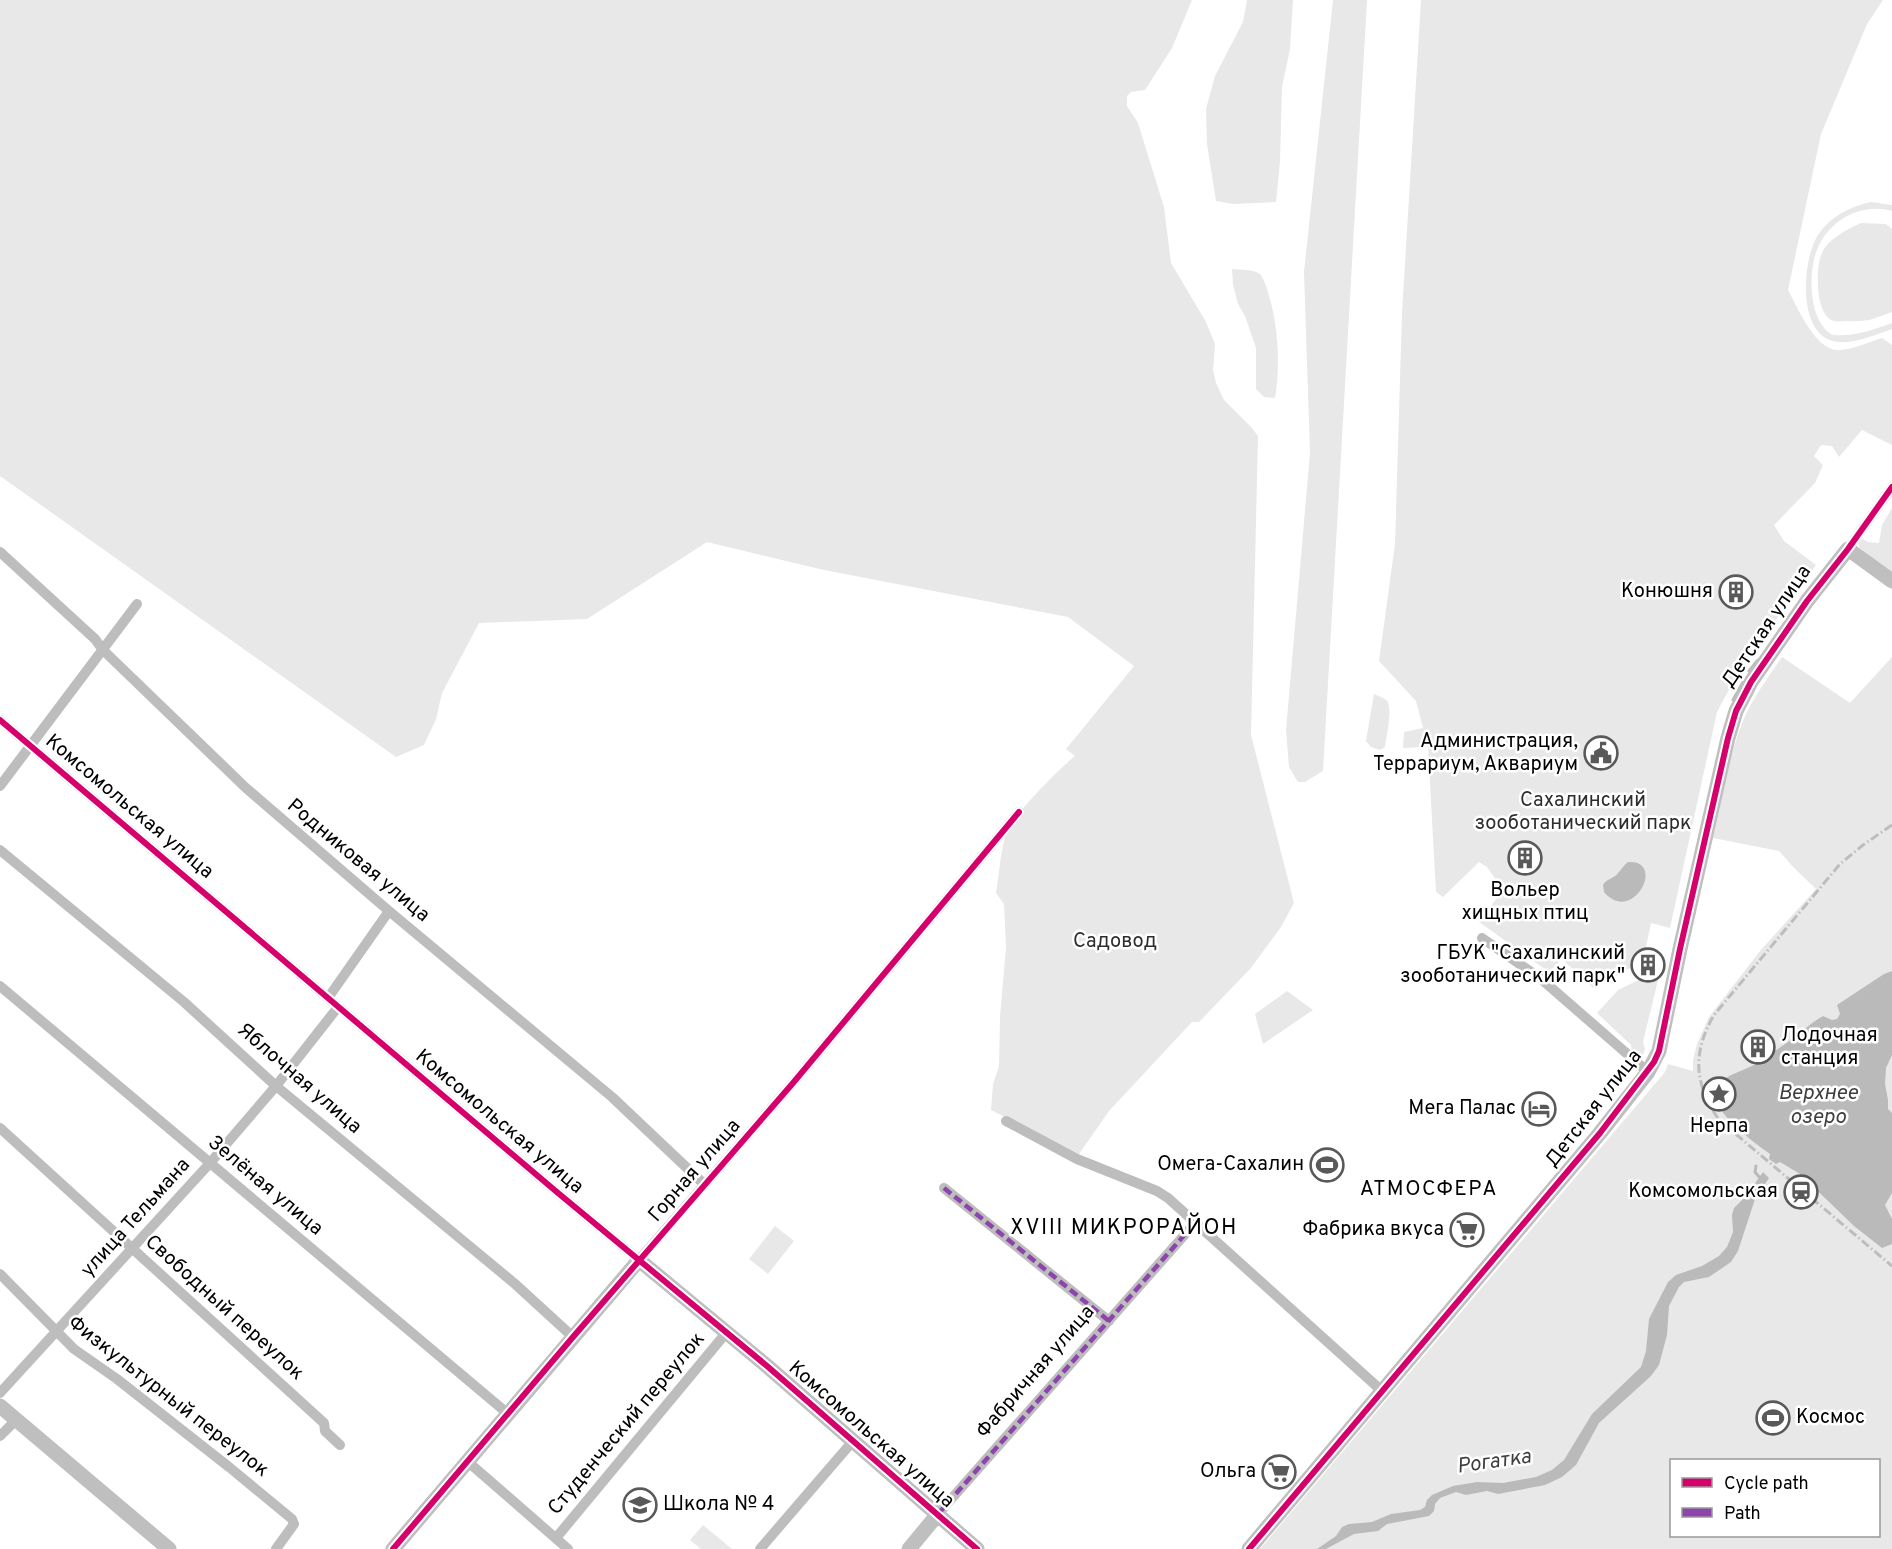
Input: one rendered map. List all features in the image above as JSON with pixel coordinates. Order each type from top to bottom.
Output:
[{"type":"street","points":[[1892,487],[1848,549],[1892,581]]},
{"type":"street","name":"Детская улица","points":[[1249,1549],[1600,1133],[1648,1072],[1659,1050],[1680,949],[1736,711],[1750,682],[1807,601],[1848,549]]},
{"type":"street","name":"Родниковая улица","points":[[0,552],[95,639],[103,650],[246,788],[390,912],[612,1097],[705,1185]]},
{"type":"street","points":[[0,786],[137,604]]},
{"type":"street","name":"Комсомольская улица","points":[[0,720],[726,1333],[977,1549]]},
{"type":"street","name":"Горная улица","points":[[398,1547],[507,1413],[793,1083],[1019,812]]},
{"type":"street","name":"Яблочная улица","points":[[0,850],[184,1002],[276,1086],[514,1283],[573,1336]]},
{"type":"street","points":[[328,998],[390,912]]},
{"type":"street","points":[[1482,938],[1548,985],[1648,1072]]},
{"type":"street","name":"Зелёная улица","points":[[0,986],[507,1413]]},
{"type":"street","name":"улица Тельмана","points":[[0,1393],[210,1163],[276,1086],[338,1006]]},
{"type":"street","points":[[1006,1121],[1077,1159],[1157,1191],[1168,1198],[1382,1391]]},
{"type":"street","name":"Свободный переулок","points":[[0,1128],[324,1423],[325,1431],[340,1445]]},
{"type":"street","points":[[944,1188],[1109,1321]]},
{"type":"street","name":"Фабричная улица","points":[[909,1549],[1195,1223]]},
{"type":"street","name":"Физкультурный переулок","points":[[0,1274],[56,1332],[90,1361],[117,1379],[213,1454],[292,1519],[294,1524],[276,1549]]},
{"type":"street","name":"Студенческий переулок","points":[[556,1538],[726,1333]]},
{"type":"street","points":[[0,1406],[169,1549]]},
{"type":"street","points":[[0,1436],[18,1419]]},
{"type":"street","points":[[760,1549],[853,1441]]},
{"type":"street","points":[[467,1461],[568,1549]]},
{"type":"green space","name":"Садовод","points":[[0,0],[1192,0],[1172,48],[1145,90],[1131,92],[1127,96],[1127,106],[1138,123],[1164,207],[1171,263],[1206,322],[1215,344],[1213,370],[1216,383],[1224,400],[1258,436],[1251,735],[1294,903],[1281,927],[1250,969],[1199,1022],[1192,1022],[1109,1111],[1079,1154],[991,1110],[993,1084],[999,1066],[1000,1017],[1006,947],[1004,904],[996,893],[1006,833],[1027,804],[1075,756],[1066,749],[1134,666],[1068,617],[824,570],[707,542],[587,619],[479,623],[442,693],[436,719],[424,745],[396,757],[0,476]]},
{"type":"green space","points":[[1247,0],[1293,0],[1290,49],[1282,87],[1280,162],[1276,202],[1233,204],[1216,201],[1207,144],[1206,109],[1215,76],[1243,22]]},
{"type":"green space","points":[[1333,0],[1367,0],[1323,771],[1305,782],[1298,782],[1289,767],[1286,730],[1310,453],[1304,272]]},
{"type":"green space","name":"Сахалинский зооботанический парк","points":[[1421,0],[1883,0],[1867,24],[1821,134],[1788,290],[1809,328],[1816,337],[1832,349],[1851,348],[1882,338],[1892,345],[1892,445],[1862,430],[1839,457],[1832,446],[1821,445],[1814,456],[1823,465],[1815,483],[1774,525],[1784,541],[1816,565],[1741,667],[1717,712],[1670,928],[1651,923],[1643,961],[1593,988],[1562,959],[1549,972],[1479,922],[1503,890],[1487,867],[1479,862],[1443,897],[1436,892],[1428,747],[1403,748],[1404,732],[1423,728],[1416,701],[1379,661],[1395,544],[1402,313]]},
{"type":"green space","points":[[1871,202],[1892,205],[1892,211],[1869,209],[1858,211],[1847,216],[1829,230],[1822,239],[1814,259],[1812,296],[1819,319],[1825,329],[1833,335],[1855,334],[1892,323],[1892,329],[1853,341],[1837,342],[1819,333],[1812,322],[1806,292],[1809,259],[1823,228],[1848,210]]},
{"type":"green space","points":[[1861,223],[1886,224],[1892,229],[1892,312],[1866,320],[1834,321],[1823,310],[1820,301],[1818,269],[1820,260],[1825,248],[1833,239]]},
{"type":"green space","points":[[1232,269],[1257,272],[1266,286],[1277,342],[1278,370],[1275,398],[1264,397],[1256,389],[1256,348],[1245,316],[1238,304]]},
{"type":"green space","points":[[1892,508],[1892,574],[1859,547],[1858,542],[1863,539],[1879,543],[1882,525]]},
{"type":"green space","points":[[1782,657],[1850,703],[1892,657],[1892,1549],[1260,1549],[1665,1072],[1668,1064],[1693,1071],[1697,1044],[1709,1017],[1760,951],[1816,889],[1779,851],[1713,838],[1730,760],[1739,730],[1753,701]]},
{"type":"green space","points":[[1374,694],[1386,700],[1389,705],[1385,747],[1380,750],[1371,747],[1366,741]]},
{"type":"green space","points":[[1657,971],[1660,972],[1643,1042],[1645,1049],[1643,1055],[1638,1057],[1632,1053],[1631,1045],[1597,1013],[1618,990]]},
{"type":"green space","points":[[1287,991],[1313,1010],[1263,1044],[1255,1014]]},
{"type":"green space","points":[[775,1226],[794,1241],[768,1274],[749,1259]]},
{"type":"green space","points":[[703,1525],[732,1549],[701,1549],[690,1540]]},
{"type":"water","points":[[1628,862],[1639,864],[1645,870],[1642,889],[1635,897],[1625,901],[1615,900],[1604,892],[1603,885]]},
{"type":"water","name":"Верхнее озеро","points":[[1892,971],[1892,1055],[1886,1068],[1885,1084],[1888,1109],[1892,1113],[1892,1193],[1885,1205],[1892,1219],[1892,1244],[1882,1248],[1854,1226],[1800,1174],[1780,1162],[1776,1164],[1769,1159],[1770,1154],[1724,1114],[1715,1098],[1722,1098],[1723,1092],[1717,1089],[1724,1079],[1757,1063],[1823,1016],[1832,1020],[1837,1019],[1840,1014],[1837,1005]]},
{"type":"water","points":[[1763,1172],[1769,1178],[1755,1199],[1738,1251],[1731,1262],[1709,1277],[1684,1282],[1679,1287],[1669,1306],[1667,1335],[1659,1365],[1651,1376],[1599,1423],[1576,1465],[1562,1477],[1545,1485],[1498,1494],[1487,1491],[1466,1495],[1456,1492],[1440,1498],[1429,1516],[1387,1524],[1378,1531],[1354,1534],[1326,1549],[1317,1549],[1336,1536],[1342,1527],[1349,1524],[1372,1522],[1391,1514],[1420,1510],[1425,1507],[1432,1495],[1453,1486],[1477,1482],[1503,1483],[1536,1477],[1552,1470],[1564,1460],[1592,1414],[1641,1367],[1646,1351],[1649,1319],[1668,1282],[1676,1275],[1702,1266],[1719,1256],[1727,1247],[1733,1232],[1734,1208],[1746,1196]]},
{"type":"waterway","points":[[1749,671],[1758,660]]},
{"type":"waterway","points":[[1733,700],[1743,682]]},
{"type":"waterway","points":[[1756,1166],[1755,1172],[1760,1178]]},
{"type":"railway","points":[[1892,825],[1840,864],[1714,1015],[1699,1055],[1701,1081],[1705,1094],[1719,1120],[1892,1266]]},
{"type":"marked path","points":[[944,1188],[1109,1321]]},
{"type":"marked path","points":[[938,1514],[1195,1223]]},
{"type":"cycle path","points":[[1249,1549],[1600,1133],[1654,1062],[1659,1051],[1680,949],[1736,711],[1751,682],[1807,601],[1892,487]]},
{"type":"cycle path","points":[[0,720],[558,1193],[767,1366],[977,1549]]},
{"type":"cycle path","points":[[393,1549],[793,1083],[1019,812]]},
{"type":"place","name":"Конюшня","points":[[1736,592]]},
{"type":"place","name":"Администрация, Террариум, Аквариум","points":[[1601,753]]},
{"type":"place","name":"Вольер хищных птиц","points":[[1525,858]]},
{"type":"place","name":"ГБУК \"Сахалинский зооботанический парк\"","points":[[1648,965]]},
{"type":"place","name":"Лодочная станция","points":[[1758,1047]]},
{"type":"place","name":"Нерпа","points":[[1719,1094]]},
{"type":"place","name":"Мега Палас","points":[[1539,1109]]},
{"type":"place","name":"Омега-Сахалин","points":[[1327,1165]]},
{"type":"place","name":"Комсомольская","points":[[1801,1192]]},
{"type":"place","name":"Фабрика вкуса","points":[[1467,1230]]},
{"type":"place","name":"Космос","points":[[1773,1418]]},
{"type":"place","name":"Ольга","points":[[1279,1472]]},
{"type":"place","name":"Школа № 4","points":[[640,1505]]},
{"type":"district","name":"АТМОСФЕРА","points":[[1429,1189]]},
{"type":"district","name":"XVIII МИКРОРАЙОН","points":[[1124,1228]]},
{"type":"water label","name":"Рогатка","points":[[1494,1462]]}]
